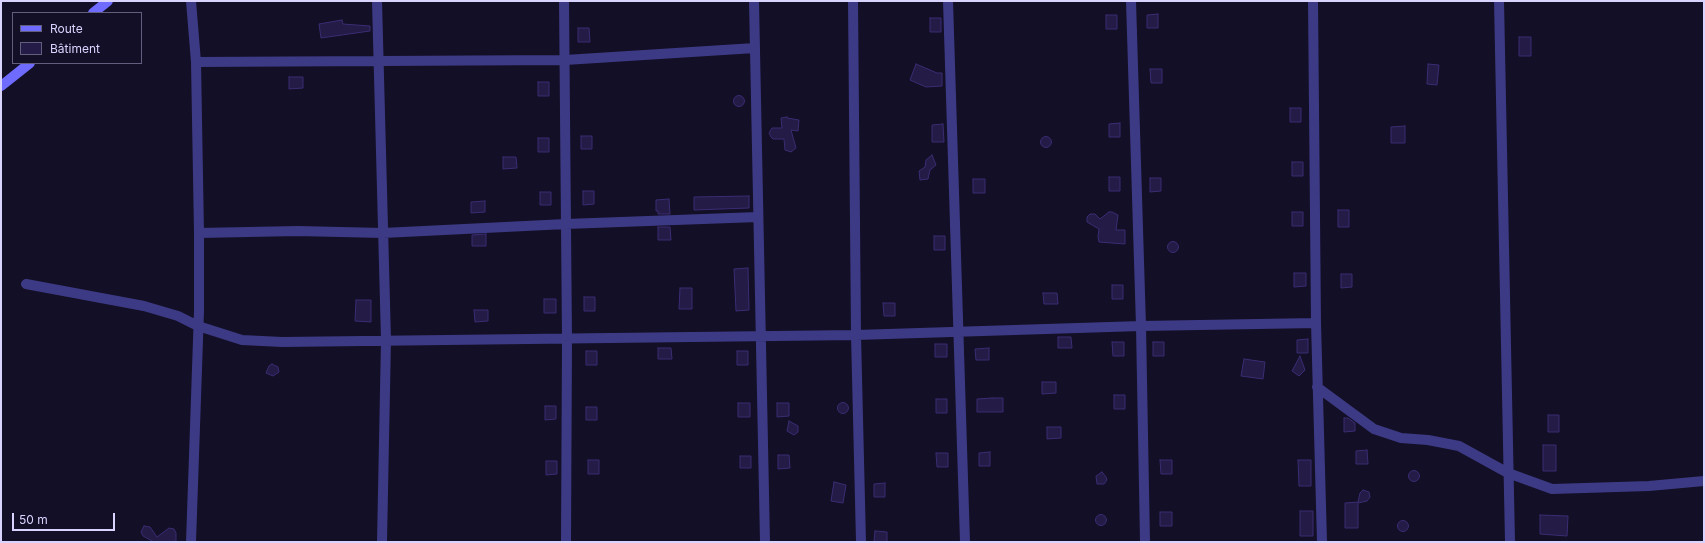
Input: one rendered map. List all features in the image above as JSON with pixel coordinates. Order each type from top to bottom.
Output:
[{"type":"main road","points":[[94,12],[108,1]]},
{"type":"main road","points":[[1,86],[29,64]]},
{"type":"street","points":[[191,1],[196,62],[199,233],[198,326],[191,542]]},
{"type":"street","points":[[377,1],[386,340],[382,542]]},
{"type":"street","points":[[564,1],[567,339],[566,542]]},
{"type":"street","points":[[754,1],[765,542]]},
{"type":"street","points":[[853,1],[856,335],[861,542]]},
{"type":"street","points":[[948,1],[965,542]]},
{"type":"street","points":[[1131,1],[1141,326],[1145,542]]},
{"type":"street","points":[[1313,1],[1317,387],[1322,542]]},
{"type":"street","points":[[1499,1],[1510,542]]},
{"type":"street","points":[[196,62],[565,60],[755,48]]},
{"type":"street","points":[[199,233],[298,231],[383,233],[758,217]]},
{"type":"street","points":[[26,284],[144,306],[178,316],[198,326],[242,340],[282,342],[856,335],[1141,326],[1316,323]]},
{"type":"street","points":[[1317,387],[1374,429],[1401,438],[1428,440],[1459,446],[1508,473],[1552,489],[1649,486],[1704,481]]},
{"type":"building","points":[[1158,14],[1158,28],[1147,28],[1147,15]]},
{"type":"building","points":[[1106,15],[1117,15],[1117,29],[1106,29]]},
{"type":"building","points":[[930,18],[941,18],[941,32],[930,32]]},
{"type":"building","points":[[342,20],[343,24],[370,26],[370,31],[321,38],[319,24]]},
{"type":"building","points":[[578,28],[589,28],[590,42],[578,42]]},
{"type":"building","points":[[1519,37],[1531,37],[1531,56],[1519,56]]},
{"type":"building","points":[[916,64],[937,73],[942,73],[942,86],[926,87],[910,80]]},
{"type":"building","points":[[1428,64],[1439,65],[1437,85],[1427,84]]},
{"type":"building","points":[[1150,69],[1162,69],[1162,83],[1151,83]]},
{"type":"building","points":[[289,77],[303,77],[303,88],[289,89]]},
{"type":"building","points":[[538,82],[549,82],[549,96],[538,96]]},
{"type":"building","points":[[739,95],[743,97],[745,101],[743,105],[739,107],[735,105],[733,101],[735,97]]},
{"type":"building","points":[[1290,108],[1301,108],[1301,122],[1290,122]]},
{"type":"building","points":[[787,117],[799,120],[798,131],[791,130],[796,148],[791,152],[785,150],[784,139],[773,139],[769,133],[772,128],[782,128],[781,118]]},
{"type":"building","points":[[1120,123],[1120,137],[1109,137],[1109,124]]},
{"type":"building","points":[[943,124],[944,142],[932,142],[932,125]]},
{"type":"building","points":[[1405,126],[1405,143],[1391,143],[1391,127]]},
{"type":"building","points":[[581,136],[592,136],[592,149],[581,149]]},
{"type":"building","points":[[1046,136],[1050,138],[1052,142],[1050,146],[1046,148],[1042,146],[1040,142],[1042,138]]},
{"type":"building","points":[[538,138],[549,138],[549,152],[538,152]]},
{"type":"building","points":[[932,155],[936,165],[930,170],[928,179],[920,180],[919,171],[925,167],[926,160]]},
{"type":"building","points":[[503,157],[516,157],[517,168],[503,169]]},
{"type":"building","points":[[1292,162],[1303,162],[1303,176],[1292,176]]},
{"type":"building","points":[[1109,177],[1120,177],[1120,191],[1109,191]]},
{"type":"building","points":[[1150,178],[1161,178],[1161,191],[1150,192]]},
{"type":"building","points":[[973,179],[985,179],[985,193],[973,193]]},
{"type":"building","points":[[583,191],[594,191],[594,204],[583,205]]},
{"type":"building","points":[[540,192],[551,192],[551,205],[540,205]]},
{"type":"building","points":[[749,196],[749,208],[694,210],[694,197]]},
{"type":"building","points":[[669,199],[670,214],[658,214],[658,211],[656,211],[656,200]]},
{"type":"building","points":[[485,201],[485,212],[471,213],[471,202]]},
{"type":"building","points":[[1338,210],[1349,210],[1349,227],[1338,227]]},
{"type":"building","points":[[1109,212],[1118,215],[1116,230],[1125,230],[1125,244],[1099,242],[1099,229],[1087,222],[1087,217],[1090,214],[1095,214],[1100,219]]},
{"type":"building","points":[[1292,212],[1303,212],[1303,226],[1292,226]]},
{"type":"building","points":[[658,227],[670,227],[671,240],[658,240]]},
{"type":"building","points":[[486,234],[486,246],[472,246],[472,235]]},
{"type":"building","points":[[934,236],[945,236],[945,250],[934,250]]},
{"type":"building","points":[[1173,241],[1177,243],[1179,247],[1177,251],[1173,253],[1169,251],[1167,247],[1169,243]]},
{"type":"building","points":[[748,268],[749,310],[736,311],[734,269]]},
{"type":"building","points":[[1294,273],[1306,273],[1306,286],[1294,287]]},
{"type":"building","points":[[1341,274],[1352,274],[1352,287],[1341,288]]},
{"type":"building","points":[[1112,285],[1123,285],[1123,299],[1112,299]]},
{"type":"building","points":[[680,288],[692,288],[692,309],[679,309]]},
{"type":"building","points":[[1043,293],[1057,293],[1058,304],[1044,304]]},
{"type":"building","points":[[584,297],[595,297],[595,311],[584,311]]},
{"type":"building","points":[[544,299],[556,299],[556,313],[544,313]]},
{"type":"building","points":[[356,300],[371,300],[371,322],[355,321]]},
{"type":"building","points":[[883,303],[895,303],[895,316],[884,316]]},
{"type":"building","points":[[474,310],[488,310],[488,321],[475,322]]},
{"type":"building","points":[[1058,337],[1071,337],[1072,348],[1058,348]]},
{"type":"building","points":[[1308,339],[1308,353],[1297,353],[1297,340]]},
{"type":"building","points":[[1112,342],[1124,342],[1124,356],[1113,356]]},
{"type":"building","points":[[1153,342],[1164,342],[1164,356],[1153,356]]},
{"type":"building","points":[[935,344],[947,344],[947,357],[935,357]]},
{"type":"building","points":[[658,348],[671,348],[672,359],[658,359]]},
{"type":"building","points":[[989,348],[989,360],[976,360],[975,349]]},
{"type":"building","points":[[586,351],[597,351],[597,365],[586,365]]},
{"type":"building","points":[[737,351],[748,351],[748,365],[737,365]]},
{"type":"building","points":[[1300,356],[1305,370],[1299,376],[1292,371]]},
{"type":"building","points":[[1244,359],[1265,362],[1263,379],[1241,376]]},
{"type":"building","points":[[272,364],[278,367],[279,372],[273,376],[266,373],[269,366]]},
{"type":"building","points":[[1042,382],[1056,382],[1056,393],[1042,394]]},
{"type":"building","points":[[1114,395],[1125,395],[1125,409],[1114,409]]},
{"type":"building","points":[[1003,398],[1003,412],[977,412],[977,399]]},
{"type":"building","points":[[936,399],[947,399],[947,413],[936,413]]},
{"type":"building","points":[[843,402],[847,404],[849,408],[847,412],[843,414],[839,412],[837,408],[839,404]]},
{"type":"building","points":[[738,403],[750,403],[750,417],[738,417]]},
{"type":"building","points":[[777,403],[789,403],[789,416],[777,417]]},
{"type":"building","points":[[545,406],[556,406],[556,419],[545,420]]},
{"type":"building","points":[[586,407],[597,407],[597,420],[586,420]]},
{"type":"building","points":[[1548,415],[1559,415],[1559,432],[1548,432]]},
{"type":"building","points":[[1344,418],[1348,418],[1355,423],[1355,431],[1344,432]]},
{"type":"building","points":[[789,421],[798,426],[798,432],[794,435],[787,431]]},
{"type":"building","points":[[1047,427],[1061,427],[1061,438],[1047,439]]},
{"type":"building","points":[[1543,445],[1556,445],[1556,471],[1543,471]]},
{"type":"building","points":[[1367,450],[1368,464],[1356,464],[1356,451]]},
{"type":"building","points":[[990,452],[990,466],[979,466],[979,453]]},
{"type":"building","points":[[936,453],[948,453],[948,467],[937,467]]},
{"type":"building","points":[[778,455],[789,455],[790,468],[778,469]]},
{"type":"building","points":[[740,456],[751,456],[751,468],[740,468]]},
{"type":"building","points":[[588,460],[599,460],[599,474],[588,474]]},
{"type":"building","points":[[1160,460],[1172,460],[1172,474],[1161,474]]},
{"type":"building","points":[[1298,460],[1311,460],[1311,486],[1299,486]]},
{"type":"building","points":[[546,461],[557,461],[557,474],[546,475]]},
{"type":"building","points":[[1414,470],[1418,472],[1420,476],[1418,480],[1414,482],[1410,480],[1408,476],[1410,472]]},
{"type":"building","points":[[1102,472],[1107,480],[1104,484],[1097,484],[1096,476]]},
{"type":"building","points":[[834,482],[846,485],[843,503],[831,501]]},
{"type":"building","points":[[885,483],[885,497],[874,497],[874,484]]},
{"type":"building","points":[[1363,490],[1369,492],[1370,497],[1367,501],[1358,503],[1358,528],[1345,528],[1345,503],[1358,502],[1360,493]]},
{"type":"building","points":[[1300,511],[1313,511],[1313,536],[1300,536]]},
{"type":"building","points":[[1160,512],[1172,512],[1172,526],[1160,526]]},
{"type":"building","points":[[1101,514],[1105,516],[1107,520],[1105,524],[1101,526],[1097,524],[1095,520],[1097,516]]},
{"type":"building","points":[[1540,515],[1568,516],[1567,536],[1540,534]]},
{"type":"building","points":[[1403,520],[1407,522],[1409,526],[1407,530],[1403,532],[1399,530],[1397,526],[1399,522]]},
{"type":"building","points":[[144,526],[150,527],[157,537],[169,528],[174,529],[176,533],[176,542],[150,542],[152,541],[143,536],[141,532]]},
{"type":"building","points":[[875,531],[887,532],[887,542],[874,542]]}]
